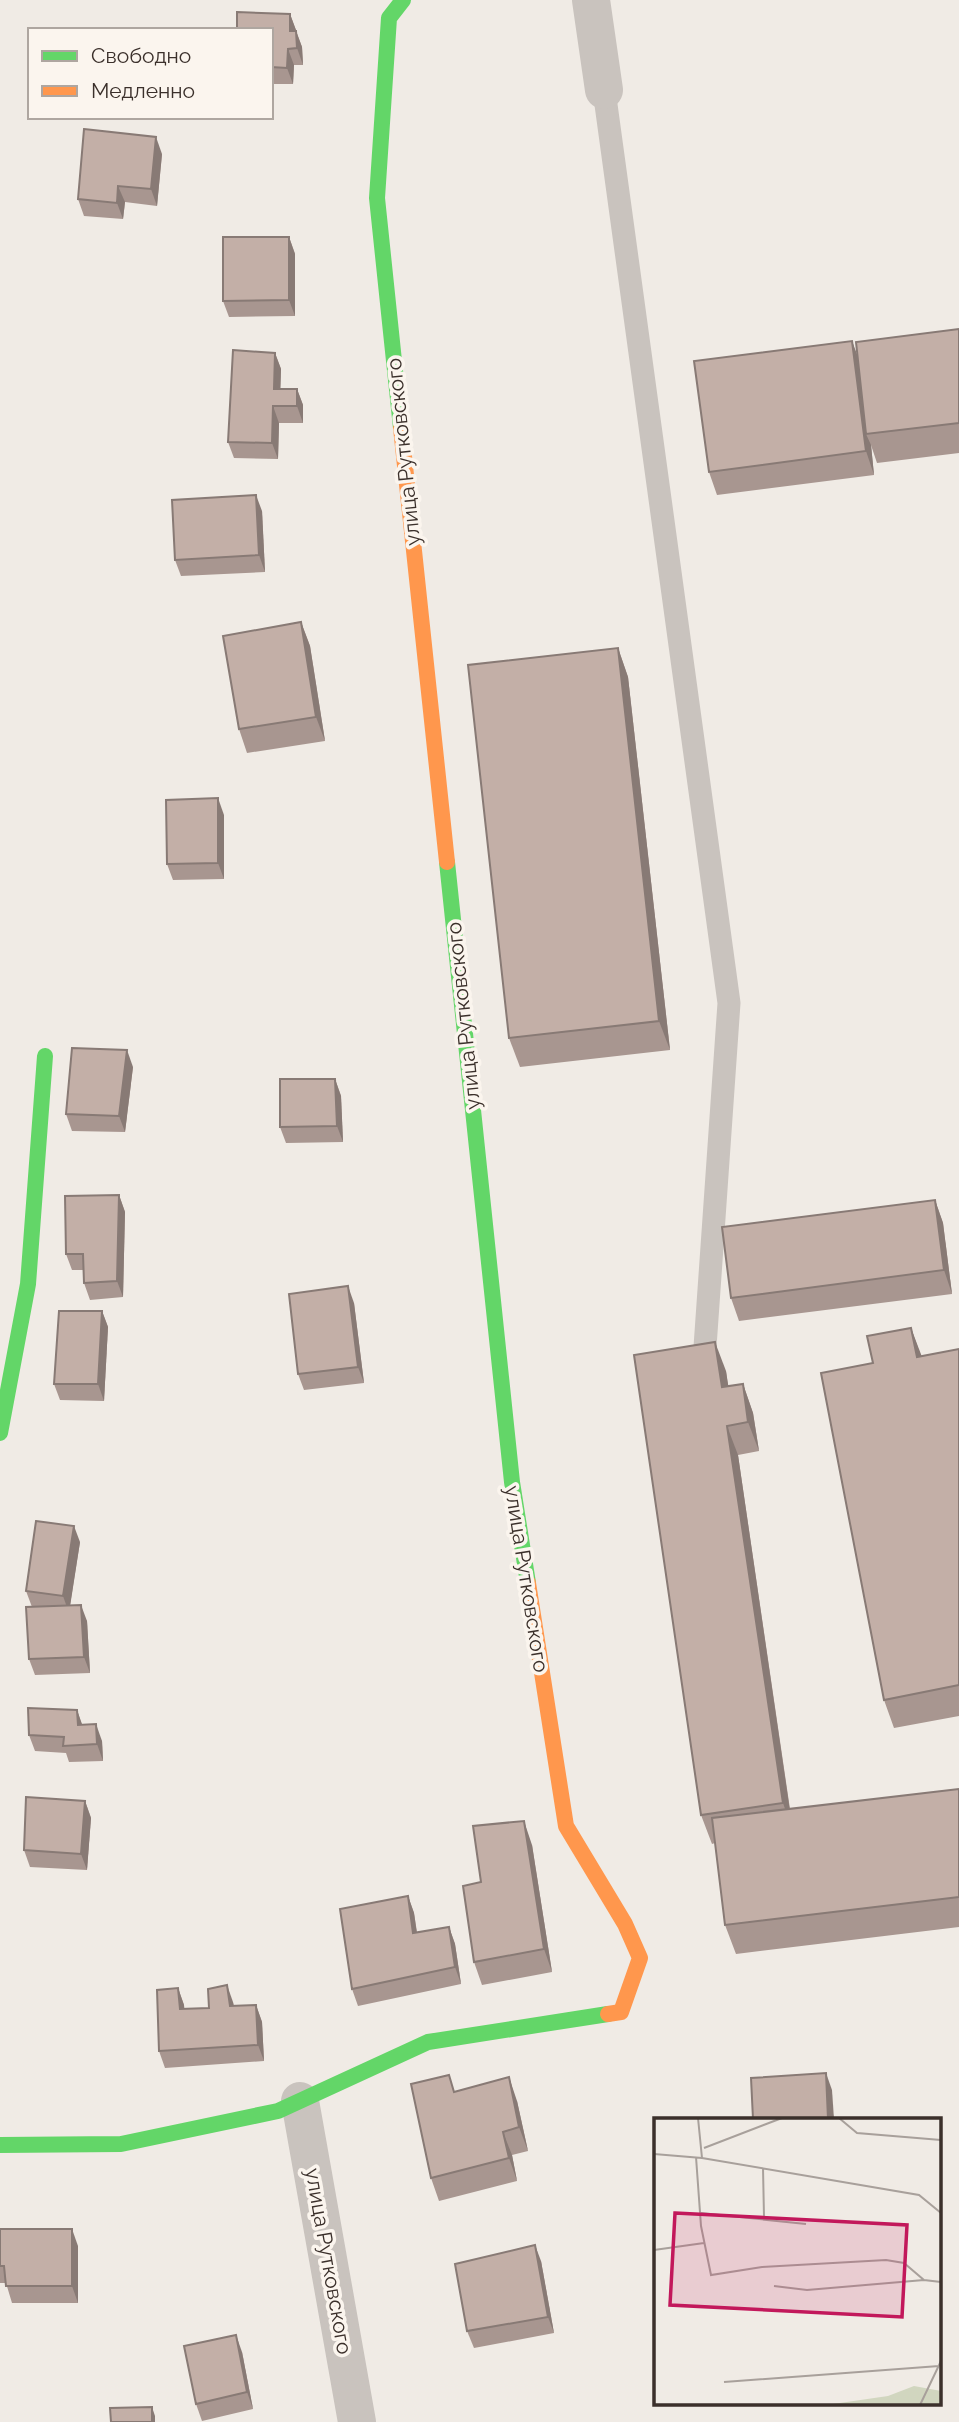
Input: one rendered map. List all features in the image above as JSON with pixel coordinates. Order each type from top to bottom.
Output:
[{"type":"street","name":"улица Рутковского","points":[[357,2422],[300,2101],[428,2042],[621,2012],[640,1958],[625,1924],[566,1826],[510,1468],[377,198],[389,18],[403,0]]},
{"type":"street","points":[[591,0],[604,90]]},
{"type":"street","points":[[0,1433],[28,1284],[45,1056]]},
{"type":"street","points":[[0,2145],[121,2144],[278,2111],[300,2101]]},
{"type":"lane","points":[[604,90],[729,1003],[705,1347]]},
{"type":"building","points":[[237,12],[290,14],[290,31],[296,31],[297,48],[288,49],[287,68],[273,67],[273,28],[237,28]]},
{"type":"building","points":[[84,129],[156,137],[151,189],[118,186],[117,203],[78,199]]},
{"type":"building","points":[[223,237],[289,237],[289,300],[223,301]]},
{"type":"building","points":[[959,329],[959,423],[866,434],[856,342]]},
{"type":"building","points":[[852,341],[866,451],[709,472],[694,361]]},
{"type":"building","points":[[233,350],[275,353],[274,389],[297,389],[297,406],[273,406],[272,443],[228,442]]},
{"type":"building","points":[[256,495],[259,555],[175,560],[172,500]]},
{"type":"building","points":[[301,622],[316,717],[239,729],[223,636]]},
{"type":"building","points":[[618,648],[659,1021],[509,1038],[468,665]]},
{"type":"building","points":[[218,798],[218,863],[167,864],[166,800]]},
{"type":"building","points":[[72,1048],[127,1050],[119,1116],[66,1114]]},
{"type":"building","points":[[280,1079],[335,1079],[337,1126],[280,1127]]},
{"type":"building","points":[[119,1195],[117,1281],[84,1283],[83,1254],[66,1254],[65,1196]]},
{"type":"building","points":[[935,1200],[944,1270],[731,1298],[722,1227]]},
{"type":"building","points":[[348,1286],[358,1367],[298,1374],[289,1294]]},
{"type":"building","points":[[59,1311],[102,1311],[98,1384],[54,1384]]},
{"type":"building","points":[[911,1328],[917,1357],[959,1349],[959,1685],[884,1700],[821,1373],[873,1363],[867,1336]]},
{"type":"building","points":[[715,1342],[722,1387],[743,1384],[748,1422],[727,1426],[783,1803],[701,1815],[634,1355]]},
{"type":"building","points":[[36,1521],[74,1526],[63,1596],[26,1591]]},
{"type":"building","points":[[81,1605],[84,1657],[29,1659],[26,1607]]},
{"type":"building","points":[[28,1708],[77,1710],[78,1725],[96,1724],[97,1744],[63,1746],[64,1737],[29,1735]]},
{"type":"building","points":[[959,1789],[959,1897],[725,1925],[712,1818]]},
{"type":"building","points":[[26,1797],[85,1801],[81,1854],[24,1850]]},
{"type":"building","points":[[524,1821],[544,1949],[474,1962],[463,1886],[481,1882],[473,1826]]},
{"type":"building","points":[[408,1896],[413,1933],[449,1927],[455,1967],[352,1989],[340,1909]]},
{"type":"building","points":[[227,1985],[230,2006],[256,2005],[258,2045],[159,2051],[157,1990],[178,1988],[180,2009],[209,2008],[208,1989]]},
{"type":"building","points":[[826,2073],[828,2118],[753,2118],[751,2078]]},
{"type":"building","points":[[449,2075],[454,2092],[509,2077],[519,2127],[503,2132],[509,2158],[431,2178],[411,2084]]},
{"type":"building","points":[[0,2229],[72,2229],[72,2286],[6,2286],[4,2266],[0,2266]]},
{"type":"building","points":[[535,2245],[548,2317],[467,2331],[455,2264]]},
{"type":"building","points":[[236,2335],[247,2392],[196,2404],[184,2346]]},
{"type":"building","points":[[152,2407],[152,2422],[111,2422],[110,2408]]},
{"type":"traffic: fast","points":[[401,428],[377,198],[389,18],[403,0]]},
{"type":"traffic: fast","points":[[447,862],[512,1482],[528,1583]]},
{"type":"traffic: fast","points":[[0,1433],[28,1284],[45,1056]]},
{"type":"traffic: fast","points":[[0,2145],[121,2144],[278,2111],[428,2042],[608,2014]]},
{"type":"traffic: slow","points":[[401,428],[447,862]]},
{"type":"traffic: slow","points":[[528,1583],[566,1826],[625,1924],[640,1958],[621,2012],[608,2014]]}]
